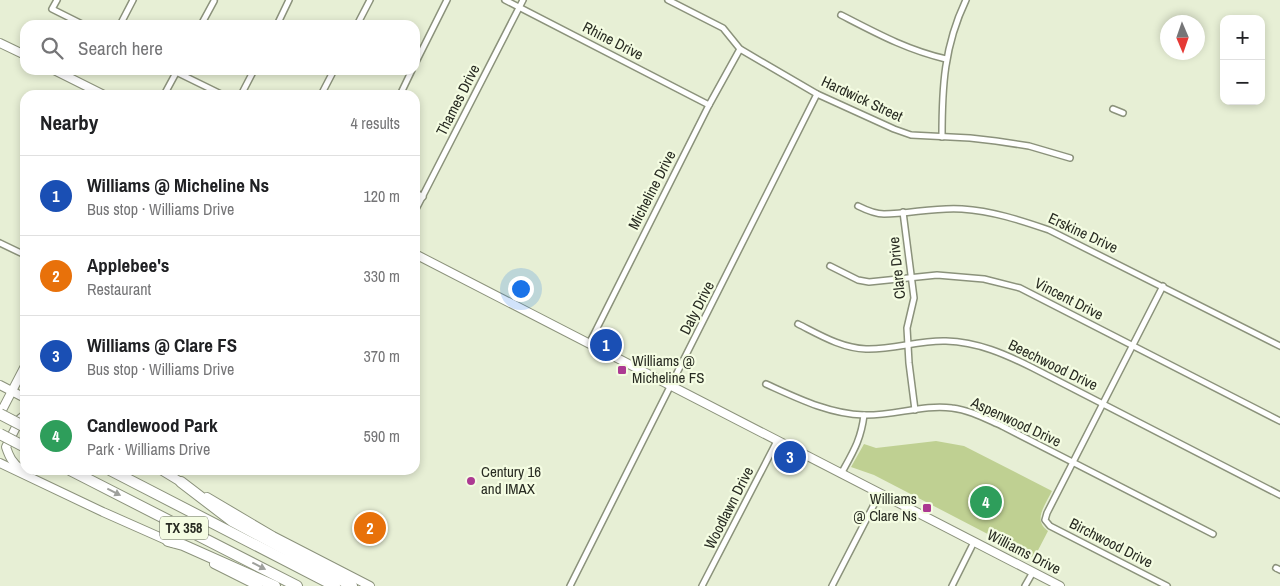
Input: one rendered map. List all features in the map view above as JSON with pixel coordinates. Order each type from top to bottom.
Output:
[{"type":"highway","points":[[0,414],[20,424]]},
{"type":"highway","points":[[0,434],[20,444]]},
{"type":"highway","name":"TX 358","points":[[80,475],[297,586]]},
{"type":"highway","name":"TX 358","points":[[120,475],[335,586]]},
{"type":"highway","points":[[181,482],[232,521],[352,586]]},
{"type":"highway","points":[[168,541],[183,545],[275,586]]},
{"type":"street","points":[[56,0],[52,9],[74,20]]},
{"type":"street","points":[[122,20],[132,0]]},
{"type":"street","points":[[279,20],[289,0]]},
{"type":"street","points":[[360,20],[370,0]]},
{"type":"street","points":[[420,54],[448,0]]},
{"type":"street","name":"Rhine Drive","points":[[505,0],[709,104]]},
{"type":"street","name":"Thames Drive","points":[[420,202],[523,0]]},
{"type":"street","name":"Hardwick Street","points":[[668,0],[723,28],[740,49],[817,94],[894,129],[911,135],[970,138],[1029,146],[1070,158]]},
{"type":"street","points":[[942,137],[942,95],[946,59],[956,22],[966,0]]},
{"type":"street","points":[[204,20],[214,1]]},
{"type":"street","points":[[841,15],[916,52],[946,59]]},
{"type":"street","points":[[0,43],[20,53]]},
{"type":"street","name":"Micheline Drive","points":[[589,344],[709,104],[740,49]]},
{"type":"street","points":[[64,75],[94,90]]},
{"type":"street","points":[[166,90],[173,75]]},
{"type":"street","points":[[183,75],[213,90]]},
{"type":"street","points":[[244,90],[251,75]]},
{"type":"street","points":[[324,90],[331,75]]},
{"type":"street","points":[[402,90],[410,75]]},
{"type":"street","name":"Daly Drive","points":[[570,586],[817,94]]},
{"type":"street","points":[[1113,108],[1123,113]]},
{"type":"street","name":"Erskine Drive","points":[[858,206],[872,212],[884,214],[930,209],[961,209],[992,213],[1022,220],[1049,230],[1280,346]]},
{"type":"street","name":"Clare Drive","points":[[903,212],[914,298],[907,328],[915,410]]},
{"type":"street","points":[[0,243],[20,253]]},
{"type":"street","name":"Williams Drive","points":[[420,257],[1060,586]]},
{"type":"street","name":"Vincent Drive","points":[[830,266],[858,280],[869,282],[912,276],[937,275],[984,279],[1020,288],[1280,421]]},
{"type":"street","points":[[1073,463],[1163,286]]},
{"type":"street","name":"Beechwood Drive","points":[[798,324],[824,338],[844,345],[866,349],[946,341],[986,347],[1012,358],[1280,495]]},
{"type":"street","points":[[0,414],[20,376]]},
{"type":"street","points":[[0,384],[20,395]]},
{"type":"street","name":"Aspenwood Drive","points":[[766,384],[828,410],[864,415],[889,414],[934,407],[970,412],[990,420],[1213,534]]},
{"type":"street","points":[[841,474],[859,441],[864,415]]},
{"type":"street","points":[[20,419],[6,447],[8,456],[20,468]]},
{"type":"street","name":"Woodlawn Drive","points":[[702,586],[777,440]]},
{"type":"street","points":[[0,462],[20,472]]},
{"type":"street","name":"Birchwood Drive","points":[[1073,463],[1045,520],[1050,526],[1168,586]]},
{"type":"street","points":[[25,475],[168,541],[258,586]]},
{"type":"street","points":[[30,475],[49,487]]},
{"type":"street","points":[[169,475],[273,536],[370,586]]},
{"type":"street","points":[[832,586],[880,493]]},
{"type":"street","points":[[952,586],[974,542]]},
{"type":"street","points":[[1026,586],[1033,572]]},
{"type":"green space","points":[[936,441],[964,446],[1052,491],[1044,506],[1041,517],[1043,527],[1048,531],[1034,558],[874,475],[851,467],[864,444],[876,448]]},
{"type":"place","name":"Williams @ Micheline Ns","points":[[606,345]]},
{"type":"place","name":"Williams @ Micheline FS","points":[[622,370]]},
{"type":"place","name":"Williams @ Clare FS","points":[[790,457]]},
{"type":"place","name":"Century 16 and IMAX","points":[[471,481]]},
{"type":"place","name":"Candlewood Park","points":[[986,502]]},
{"type":"place","name":"Williams @ Clare Ns","points":[[927,508]]},
{"type":"place","name":"Applebee's","points":[[370,528]]}]
